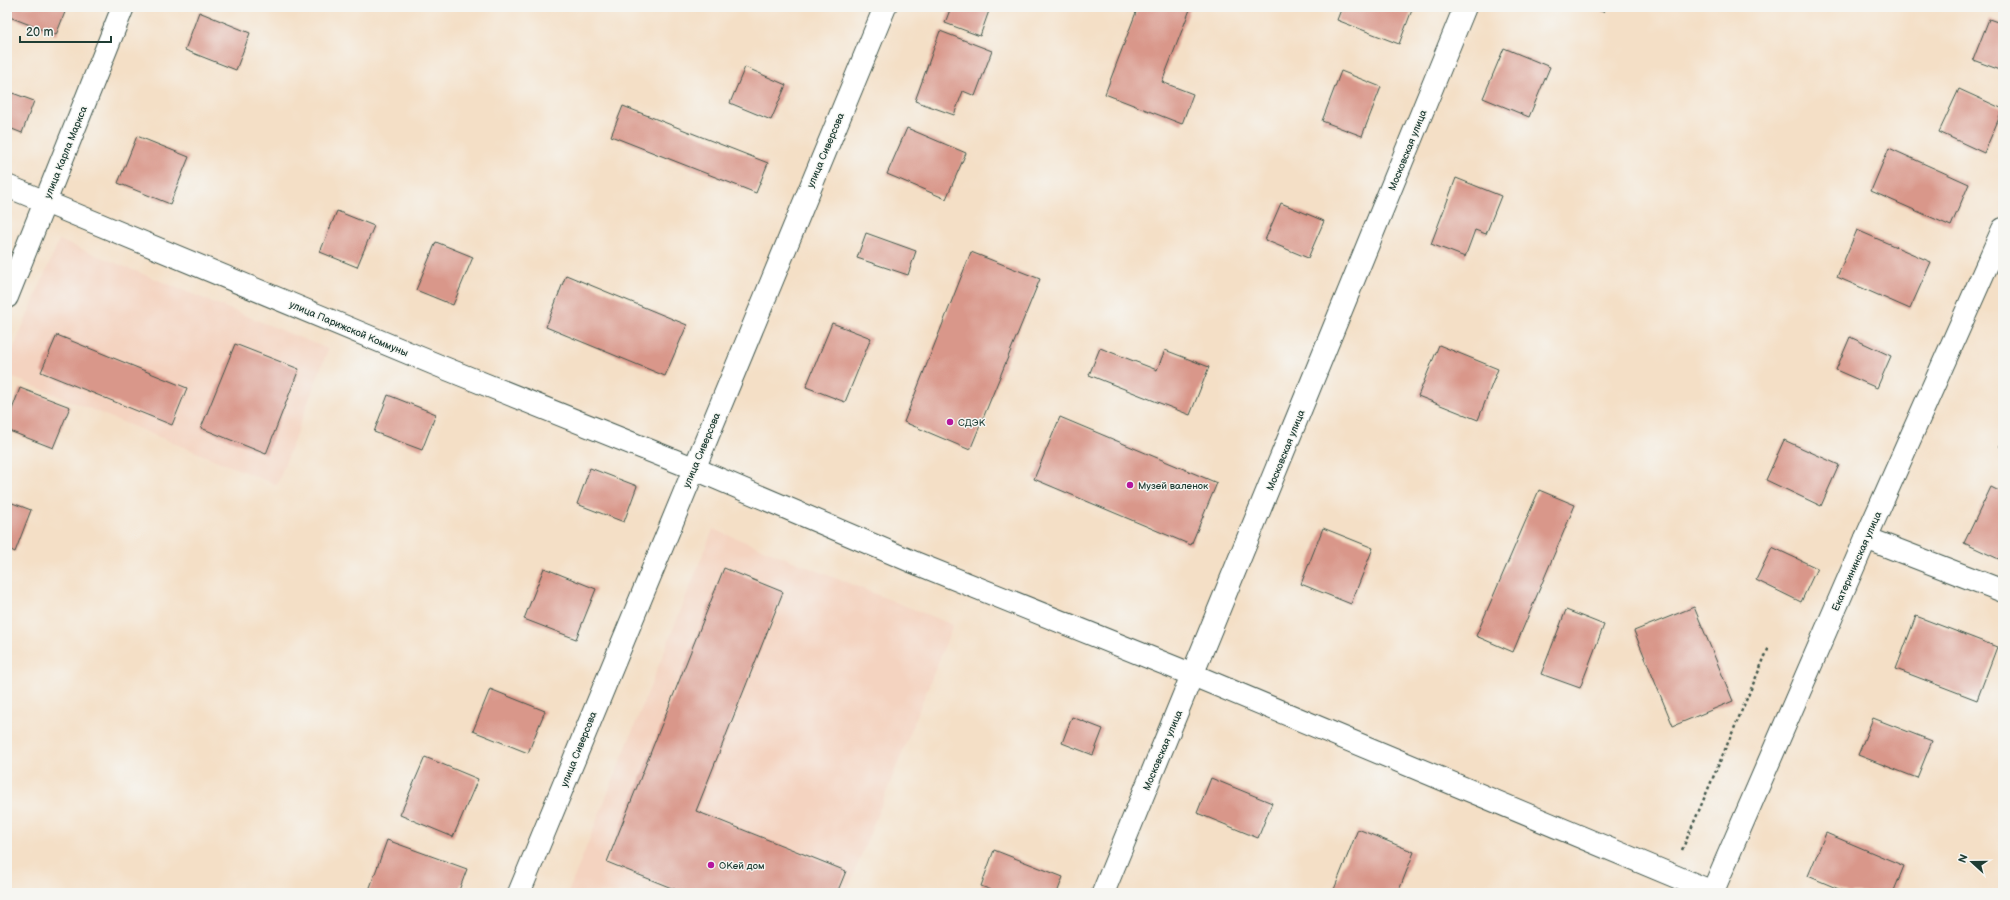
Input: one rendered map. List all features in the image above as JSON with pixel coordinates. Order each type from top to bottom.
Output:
[{"type":"main road","name":"улица Карла Маркса","points":[[7,296],[123,7]]},
{"type":"main road","name":"улица Сиверсова","points":[[519,893],[693,468],[885,7]]},
{"type":"main road","name":"Московская улица","points":[[1103,893],[1465,7]]},
{"type":"main road","name":"улица Парижской Коммуны","points":[[7,186],[435,364],[693,468],[913,562],[1193,675],[1713,893]]},
{"type":"main road","name":"Екатерининская улица","points":[[1713,893],[1866,538],[2003,229]]},
{"type":"main road","points":[[1866,538],[2003,591]]},
{"type":"path","points":[[1672,875],[1769,647]]},
{"type":"shaded area","points":[[59,240],[328,349],[277,485],[7,375],[7,364]]},
{"type":"shaded area","points":[[713,529],[953,625],[846,893],[568,893]]},
{"type":"building","points":[[7,7],[67,7],[56,35],[7,16]]},
{"type":"building","points":[[951,7],[990,8],[980,36],[945,23]]},
{"type":"building","points":[[1138,7],[1191,7],[1162,82],[1193,94],[1182,124],[1105,94]]},
{"type":"building","points":[[1342,7],[1404,7],[1412,10],[1399,44],[1337,20]]},
{"type":"building","points":[[1592,7],[1606,7],[1603,12]]},
{"type":"building","points":[[199,12],[250,33],[236,70],[185,50]]},
{"type":"building","points":[[1989,19],[2003,24],[2003,71],[1973,60]]},
{"type":"building","points":[[940,31],[992,51],[975,96],[963,91],[954,115],[915,101]]},
{"type":"building","points":[[1504,48],[1550,67],[1529,117],[1483,98]]},
{"type":"building","points":[[745,67],[786,85],[771,120],[730,103]]},
{"type":"building","points":[[1341,71],[1381,87],[1362,136],[1322,121]]},
{"type":"building","points":[[1959,89],[2003,109],[1984,153],[1939,132]]},
{"type":"building","points":[[7,91],[34,101],[22,133],[7,127]]},
{"type":"building","points":[[623,106],[768,163],[756,193],[611,136]]},
{"type":"building","points":[[907,128],[966,153],[946,199],[887,174]]},
{"type":"building","points":[[137,136],[189,157],[170,204],[118,183]]},
{"type":"building","points":[[1889,148],[1969,184],[1951,226],[1871,191]]},
{"type":"building","points":[[1456,178],[1501,196],[1486,234],[1475,230],[1465,257],[1431,244]]},
{"type":"building","points":[[1281,203],[1324,221],[1308,258],[1265,240]]},
{"type":"building","points":[[337,211],[374,226],[357,267],[320,252]]},
{"type":"building","points":[[1857,230],[1931,262],[1910,309],[1837,277]]},
{"type":"building","points":[[866,233],[916,251],[908,275],[857,258]]},
{"type":"building","points":[[436,242],[473,257],[453,305],[416,290]]},
{"type":"building","points":[[971,252],[1040,279],[970,450],[904,422]]},
{"type":"building","points":[[566,275],[687,325],[665,376],[546,327]]},
{"type":"building","points":[[832,323],[871,338],[845,402],[806,387]]},
{"type":"building","points":[[57,335],[187,388],[172,425],[41,372]]},
{"type":"building","points":[[1850,337],[1891,356],[1877,388],[1836,370]]},
{"type":"building","points":[[235,344],[299,369],[266,454],[201,428]]},
{"type":"building","points":[[1439,345],[1498,369],[1478,420],[1418,396]]},
{"type":"building","points":[[1100,348],[1157,370],[1165,350],[1209,367],[1190,415],[1089,375]]},
{"type":"building","points":[[20,388],[70,407],[53,448],[7,430],[7,423]]},
{"type":"building","points":[[388,395],[436,414],[422,450],[374,432]]},
{"type":"building","points":[[1060,417],[1217,483],[1191,545],[1034,479]]},
{"type":"building","points":[[2003,436],[2003,448],[1999,446]]},
{"type":"building","points":[[1784,440],[1839,465],[1821,506],[1766,480]]},
{"type":"building","points":[[590,468],[637,486],[624,522],[577,504]]},
{"type":"building","points":[[1991,487],[2003,493],[2003,561],[1964,543]]},
{"type":"building","points":[[1539,490],[1575,505],[1513,652],[1476,636]]},
{"type":"building","points":[[7,501],[31,510],[15,552],[7,548]]},
{"type":"building","points":[[1323,528],[1373,548],[1351,604],[1301,584]]},
{"type":"building","points":[[1772,547],[1817,568],[1801,602],[1756,580]]},
{"type":"building","points":[[544,568],[596,589],[576,639],[524,619]]},
{"type":"building","points":[[724,568],[783,592],[696,811],[846,871],[837,893],[684,893],[607,862]]},
{"type":"building","points":[[1694,607],[1733,701],[1673,726],[1634,631]]},
{"type":"building","points":[[1566,610],[1604,625],[1580,688],[1541,674]]},
{"type":"building","points":[[1916,616],[1997,647],[1977,700],[1896,669]]},
{"type":"building","points":[[490,689],[545,711],[528,753],[473,731]]},
{"type":"building","points":[[1072,717],[1103,729],[1093,755],[1062,743]]},
{"type":"building","points":[[1873,718],[1932,741],[1917,778],[1858,755]]},
{"type":"building","points":[[425,757],[478,779],[453,837],[400,815]]},
{"type":"building","points":[[1211,778],[1272,803],[1258,838],[1197,813]]},
{"type":"building","points":[[1358,829],[1414,852],[1398,893],[1333,892]]},
{"type":"building","points":[[1826,833],[1904,866],[1893,893],[1848,893],[1808,876]]},
{"type":"building","points":[[387,840],[467,869],[458,893],[368,893]]},
{"type":"building","points":[[994,850],[1063,877],[1057,893],[999,893],[981,886]]},
{"type":"place","name":"СДЭК","points":[[950,422]]},
{"type":"place","name":"Музей валенок","points":[[1130,485]]},
{"type":"place","name":"ОКей дом","points":[[711,865]]}]
